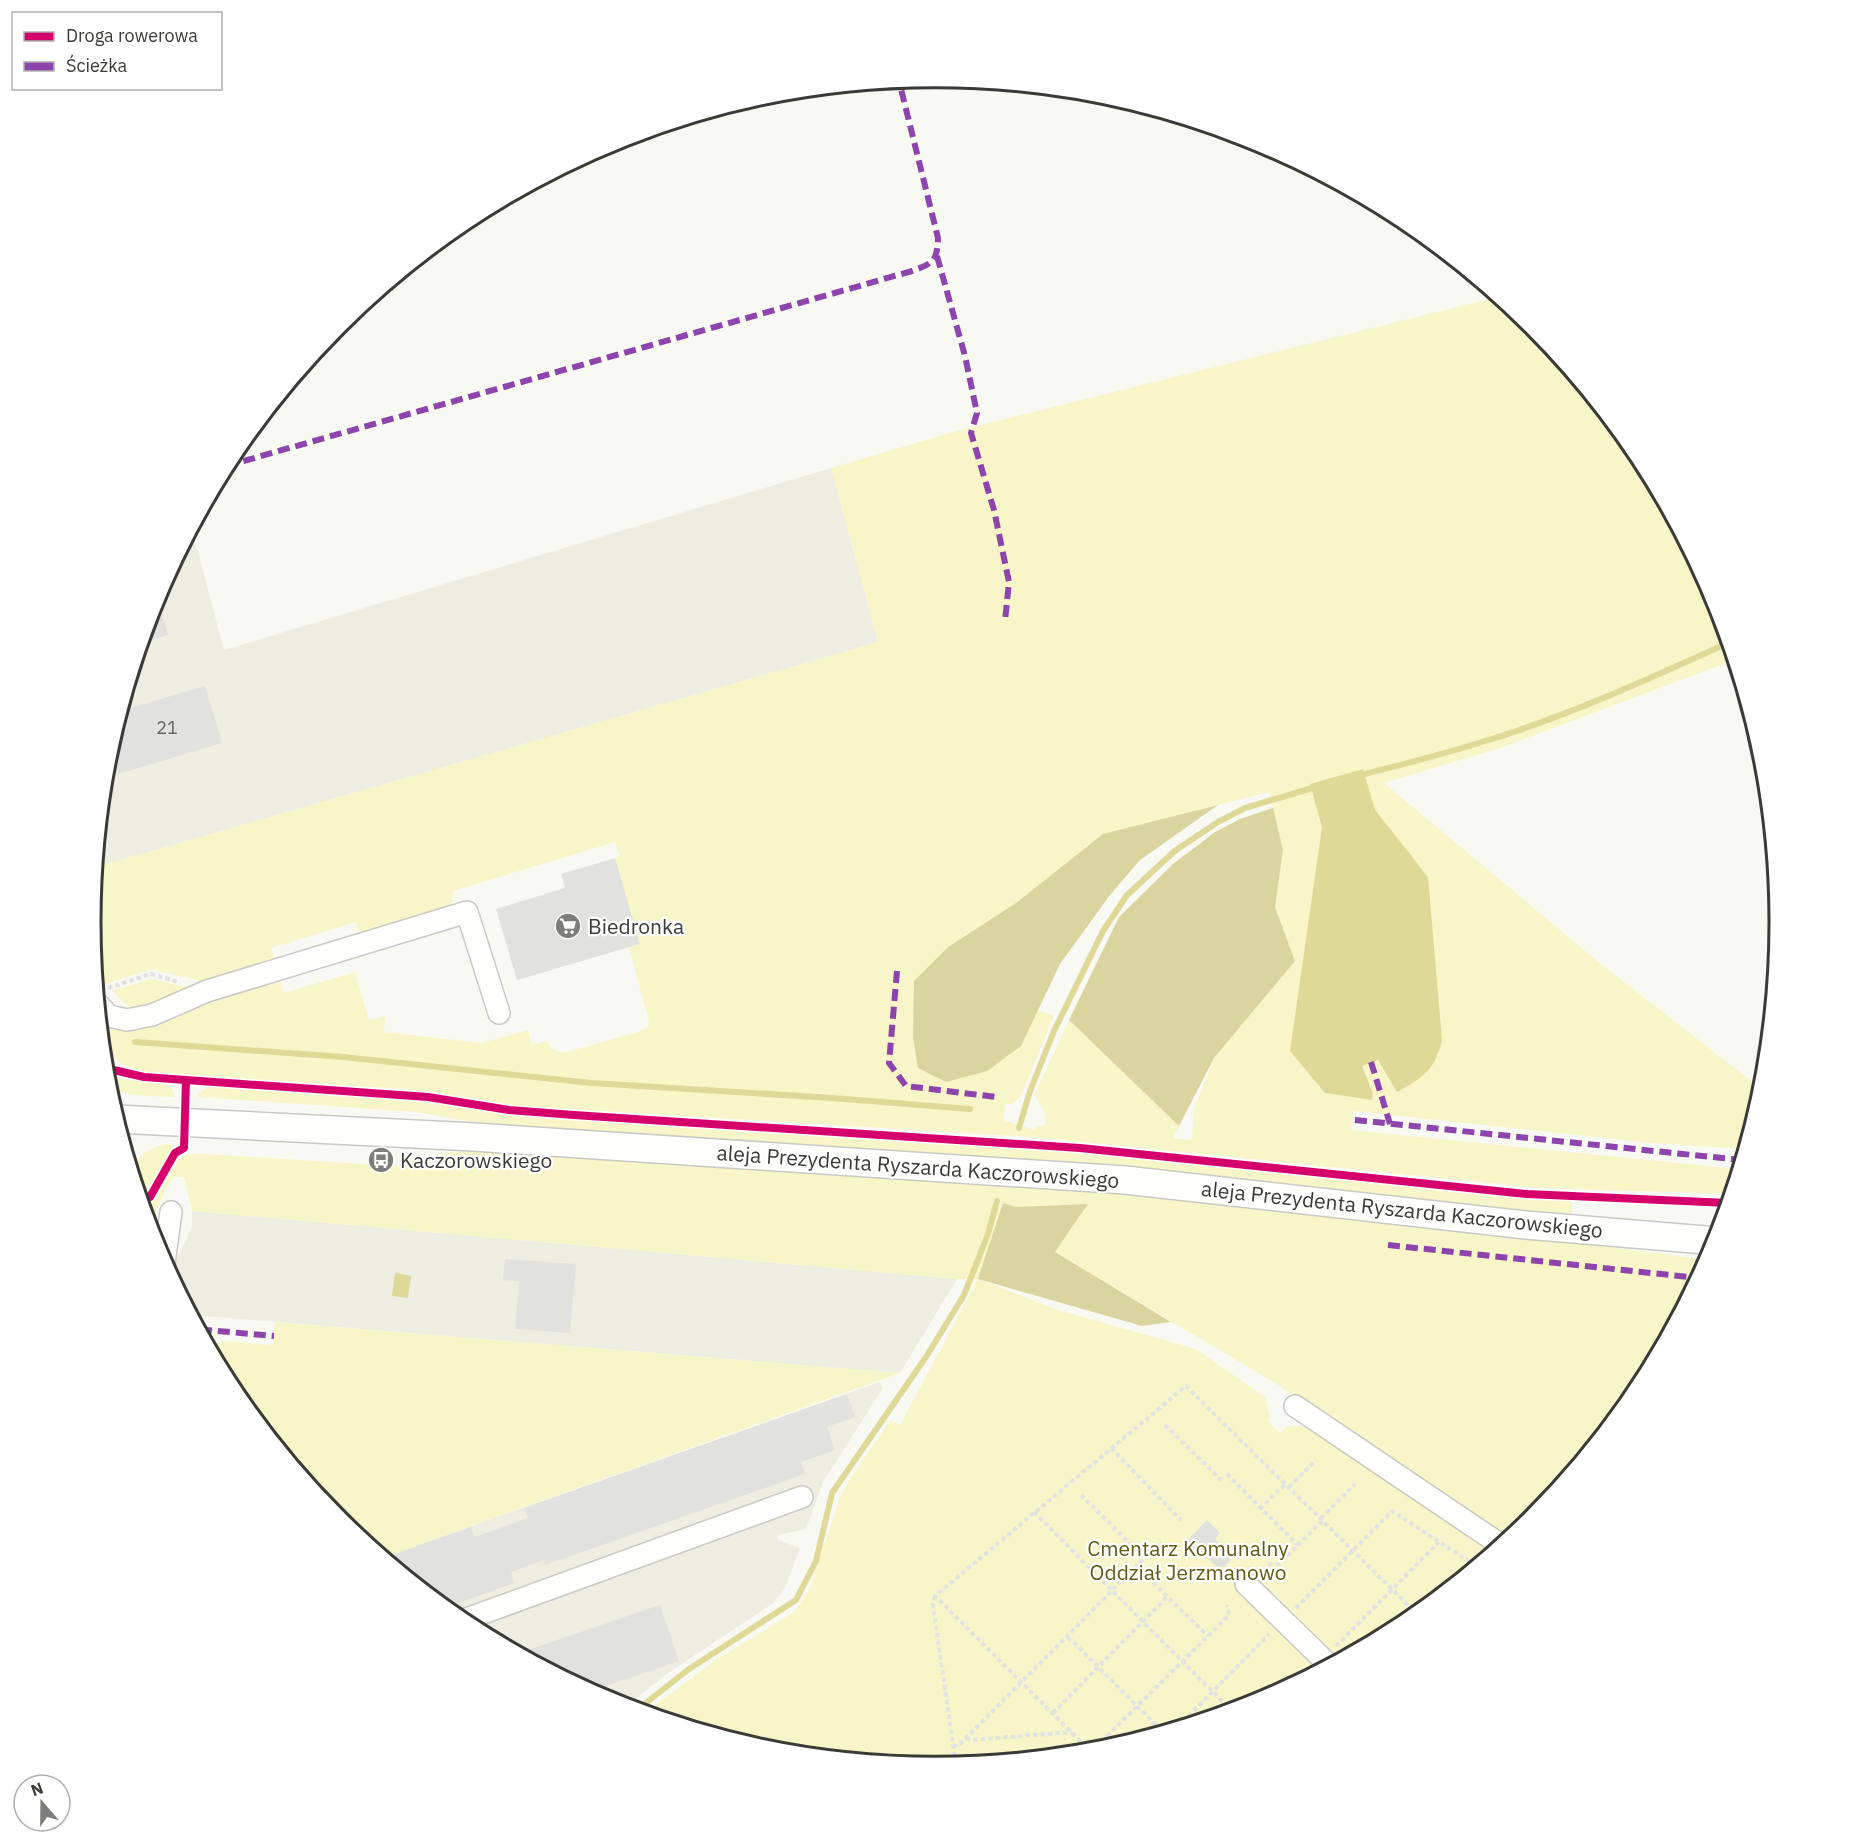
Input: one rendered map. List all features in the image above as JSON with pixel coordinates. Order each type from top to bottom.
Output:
[{"type":"main road","name":"aleja Prezydenta Ryszarda Kaczorowskiego","points":[[125,1119],[474,1137],[1125,1180],[1526,1225],[1707,1239]]},
{"type":"lane","points":[[106,1013],[109,1016],[127,1020],[152,1014],[207,991],[467,912],[499,1013]]},
{"type":"lane","points":[[166,1247],[171,1212]]},
{"type":"lane","points":[[1295,1406],[1495,1541]]},
{"type":"lane","points":[[473,1617],[802,1497]]},
{"type":"lane","points":[[1246,1584],[1324,1660]]},
{"type":"path","points":[[104,989],[152,974],[207,991]]},
{"type":"path","points":[[954,1756],[933,1605],[935,1596],[1186,1386],[1410,1607]]},
{"type":"path","points":[[1165,1425],[1221,1480]]},
{"type":"path","points":[[1111,1448],[1181,1520]]},
{"type":"path","points":[[1260,1509],[1316,1460]]},
{"type":"path","points":[[1227,1474],[1298,1545]]},
{"type":"path","points":[[1268,1564],[1279,1564],[1355,1484]]},
{"type":"path","points":[[1082,1495],[1145,1558]]},
{"type":"path","points":[[1189,1716],[1392,1511],[1470,1562]]},
{"type":"path","points":[[1034,1512],[1225,1704]]},
{"type":"path","points":[[953,1747],[966,1738],[1022,1683],[1161,1541]]},
{"type":"path","points":[[1332,1655],[1439,1542]]},
{"type":"path","points":[[1137,1567],[1208,1636]]},
{"type":"path","points":[[935,1596],[1082,1743]]},
{"type":"path","points":[[1053,1713],[1168,1596]]},
{"type":"path","points":[[1104,1739],[1228,1615],[1227,1605]]},
{"type":"path","points":[[1068,1637],[1157,1726]]},
{"type":"path","points":[[966,1738],[971,1740],[1072,1732]]},
{"type":"shaded area","points":[[831,468],[878,642],[103,865],[108,814],[129,707],[164,603],[195,539],[224,650]]},
{"type":"shaded area","points":[[1363,769],[1375,810],[1428,877],[1442,1040],[1436,1059],[1426,1072],[1397,1092],[1378,1060],[1362,1066],[1373,1094],[1372,1100],[1325,1093],[1290,1051],[1322,827],[1310,784]]},
{"type":"shaded area","points":[[1218,805],[1140,860],[1110,895],[1060,964],[1021,1046],[987,1071],[946,1082],[918,1068],[913,1037],[914,981],[948,947],[1016,903],[1103,834]]},
{"type":"shaded area","points":[[1273,808],[1283,850],[1275,907],[1295,961],[1214,1058],[1179,1126],[1069,1020],[1119,917],[1173,864],[1215,832],[1240,819]]},
{"type":"shaded area","points":[[1003,1203],[1016,1207],[1088,1204],[1055,1252],[1171,1322],[1142,1326],[978,1279]]},
{"type":"shaded area","points":[[192,1211],[957,1279],[900,1373],[200,1316],[174,1264],[192,1227]]},
{"type":"shaded area","points":[[395,1273],[411,1276],[408,1298],[392,1296]]},
{"type":"shaded area","points":[[880,1382],[883,1388],[823,1482],[806,1529],[777,1535],[778,1540],[800,1548],[784,1590],[772,1604],[665,1675],[635,1700],[566,1670],[518,1645],[472,1616],[391,1555]]},
{"type":"green space","points":[[1489,299],[1562,373],[1597,415],[1628,459],[1683,554],[1706,603],[1728,662],[1500,748],[1384,783],[1602,965],[1753,1083],[1738,1149],[1651,1143],[1353,1111],[1351,1130],[1732,1168],[1724,1194],[1540,1188],[1032,1137],[518,1106],[405,1089],[151,1073],[130,1068],[112,1056],[108,1031],[148,1027],[223,996],[280,979],[284,993],[355,972],[369,1020],[385,1016],[384,1032],[482,1043],[528,1030],[532,1045],[547,1041],[551,1049],[563,1053],[641,1031],[647,1027],[649,1022],[629,947],[640,944],[615,858],[620,856],[615,842],[453,891],[452,904],[445,911],[360,937],[356,922],[271,948],[275,961],[204,982],[152,969],[104,984],[101,922],[103,865],[878,642],[831,468],[960,430]],"holes":[[[1269,792],[1283,850],[1275,907],[1295,961],[1214,1058],[1194,1109],[1192,1140],[1173,1138],[1179,1126],[1069,1020],[1035,1094],[1045,1113],[1044,1126],[1037,1126],[1035,1130],[1003,1120],[1006,1104],[1012,1104],[1021,1096],[1054,1015],[1037,1010],[1021,1046],[987,1071],[948,947],[1016,903],[1103,834]]]},
{"type":"green space","points":[[151,979],[187,987],[160,1002],[137,1008],[126,1004],[112,991]]},
{"type":"green space","points":[[116,1078],[162,1083],[172,1088],[175,1097],[139,1095],[118,1091]]},
{"type":"green space","points":[[208,1087],[421,1100],[526,1116],[1009,1146],[1132,1156],[1471,1194],[1572,1201],[1572,1214],[489,1125],[416,1112],[198,1097],[199,1093]]},
{"type":"green space","points":[[173,1145],[165,1165],[155,1180],[145,1190],[136,1162],[155,1147]]},
{"type":"green space","name":"Cmentarz Komunalny Oddział Jerzmanowo","points":[[463,1151],[1095,1191],[1584,1244],[1698,1259],[1657,1340],[1597,1430],[1562,1472],[1500,1536],[1275,1383],[1055,1252],[1088,1204],[1016,1207],[1003,1203],[979,1279],[1055,1309],[1196,1349],[1265,1397],[1270,1418],[1267,1421],[1280,1433],[1287,1426],[1308,1426],[1487,1548],[1443,1584],[1352,1645],[1254,1693],[1203,1712],[1151,1728],[1044,1749],[990,1755],[880,1755],[772,1740],[719,1728],[653,1707],[714,1661],[794,1612],[810,1588],[840,1498],[851,1477],[891,1420],[900,1425],[978,1279],[957,1279],[192,1211],[184,1177],[173,1177],[153,1214],[150,1204],[180,1157],[193,1154],[408,1167],[410,1158]]},
{"type":"green space","points":[[275,1322],[900,1373],[391,1555],[345,1512],[273,1430],[216,1344],[224,1341],[273,1345]]},
{"type":"building","points":[[161,612],[168,635],[150,641]]},
{"type":"building","points":[[205,686],[222,743],[118,774],[116,767],[129,709]]},
{"type":"building","name":"Biedronka","points":[[615,858],[640,944],[517,980],[496,909],[565,888],[561,874]]},
{"type":"building","points":[[505,1259],[576,1264],[570,1333],[515,1329],[519,1281],[503,1280]]},
{"type":"building","points":[[847,1394],[855,1417],[827,1427],[835,1450],[801,1462],[805,1474],[545,1565],[544,1560],[511,1572],[514,1583],[455,1604],[392,1555],[471,1527],[475,1537],[528,1518],[524,1508]]},
{"type":"building","points":[[1207,1520],[1220,1533],[1215,1539],[1231,1555],[1230,1561],[1224,1567],[1218,1568],[1201,1552],[1196,1557],[1183,1545]]},
{"type":"building","points":[[660,1605],[679,1661],[603,1687],[528,1650]]},
{"type":"waterway","points":[[1358,776],[1467,747],[1545,721],[1722,646]]},
{"type":"waterway","points":[[1019,1128],[1030,1091],[1054,1031],[1103,931],[1127,895],[1176,850],[1218,822],[1245,808],[1319,786]]},
{"type":"waterway","points":[[135,1042],[343,1057],[592,1083],[970,1109]]},
{"type":"waterway","points":[[645,1704],[689,1669],[796,1600],[816,1561],[832,1493],[926,1357],[964,1295],[988,1234],[997,1201]]},
{"type":"marked path","points":[[240,462],[925,266],[933,260],[937,252],[938,238],[901,89]]},
{"type":"marked path","points":[[937,256],[965,356],[977,413],[971,433],[994,510],[1009,582],[1005,621]]},
{"type":"marked path","points":[[897,971],[889,1063],[906,1086],[996,1097]]},
{"type":"marked path","points":[[1371,1062],[1390,1124]]},
{"type":"marked path","points":[[1355,1120],[1735,1159]]},
{"type":"marked path","points":[[1388,1245],[1690,1277]]},
{"type":"marked path","points":[[208,1330],[274,1336]]},
{"type":"cycle path","points":[[115,1070],[144,1077],[428,1097],[509,1110],[1080,1148],[1527,1194],[1721,1203]]},
{"type":"cycle path","points":[[148,1198],[175,1153],[184,1148],[186,1080]]},
{"type":"place","name":"Biedronka","points":[[568,926]]},
{"type":"place","name":"Kaczorowskiego","points":[[381,1160]]}]
